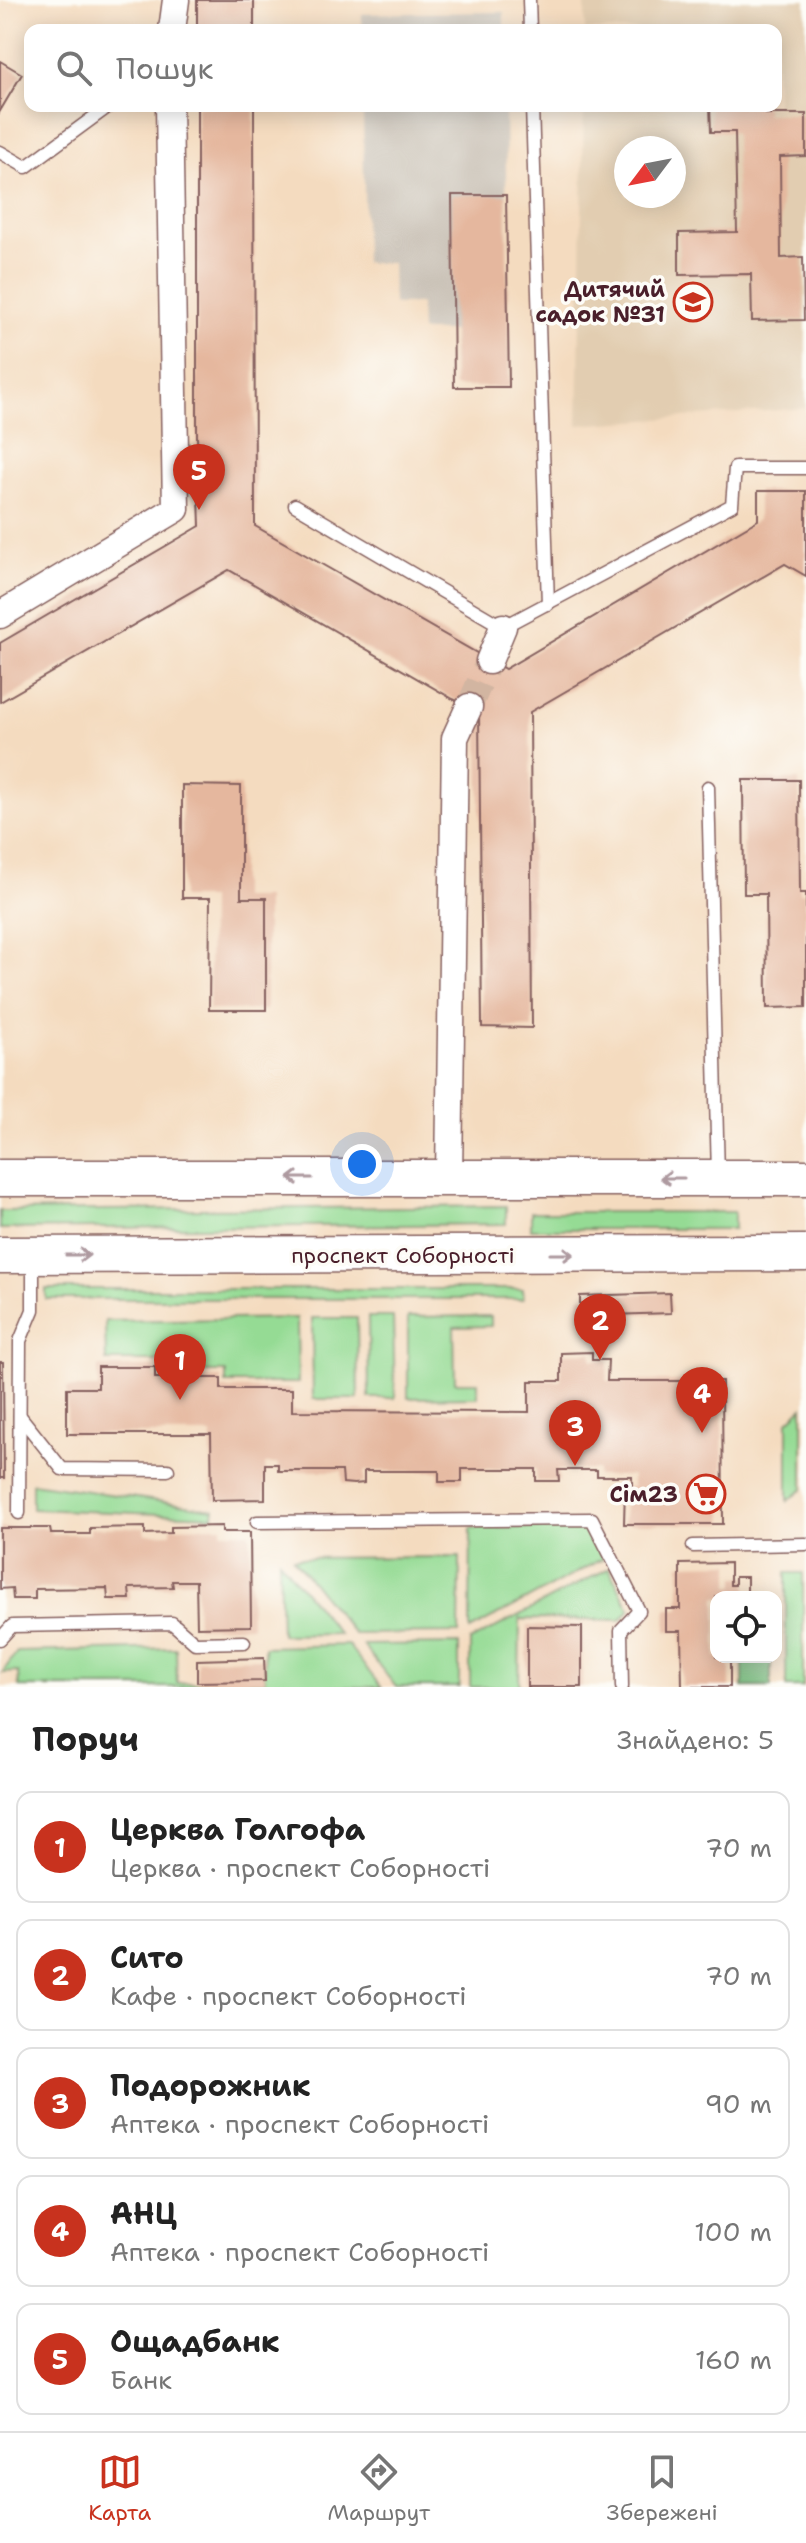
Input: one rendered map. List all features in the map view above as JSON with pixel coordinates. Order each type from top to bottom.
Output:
[{"type":"main road","points":[[0,1178],[806,1178]]},
{"type":"main road","name":"проспект Соборності","points":[[16,1255],[806,1253]]},
{"type":"street","points":[[173,24],[176,0]]},
{"type":"street","points":[[0,615],[176,509],[169,112]]},
{"type":"street","points":[[489,661],[503,627]]},
{"type":"street","points":[[449,1177],[455,738],[469,707]]},
{"type":"lane","points":[[529,0],[530,24]]},
{"type":"lane","points":[[0,152],[26,167],[101,112]]},
{"type":"lane","points":[[532,112],[548,604]]},
{"type":"lane","points":[[295,505],[503,627],[732,505],[735,468],[806,468]]},
{"type":"lane","points":[[708,787],[718,1178]]},
{"type":"lane","points":[[16,1255],[33,1310],[20,1341],[19,1513]]},
{"type":"lane","points":[[20,1416],[62,1469],[168,1470]]},
{"type":"lane","points":[[257,1522],[592,1519],[639,1611],[621,1630],[622,1687]]},
{"type":"lane","points":[[693,1546],[806,1544]]},
{"type":"lane","points":[[0,1639],[12,1626],[172,1623],[195,1643],[244,1642]]},
{"type":"shaded area","name":"Дитячий садок №31","points":[[585,0],[806,0],[806,408],[578,425],[584,112],[782,112],[782,24],[585,24]]},
{"type":"shaded area","points":[[504,12],[504,24],[362,24],[362,14]]},
{"type":"shaded area","points":[[363,112],[505,112],[509,387],[454,387],[453,331],[421,331],[420,304],[393,304],[392,263],[365,263]]},
{"type":"green space","points":[[506,1206],[506,1224],[0,1229],[0,1211]]},
{"type":"green space","points":[[531,1212],[734,1212],[734,1229],[531,1229]]},
{"type":"green space","points":[[46,1289],[523,1289],[523,1299],[46,1299]]},
{"type":"green space","points":[[491,1316],[491,1326],[454,1327],[455,1382],[478,1382],[478,1397],[408,1398],[408,1317]]},
{"type":"green space","points":[[368,1317],[393,1317],[395,1398],[369,1398]]},
{"type":"green space","points":[[297,1318],[298,1383],[226,1383],[226,1372],[161,1372],[160,1361],[106,1361],[105,1321]]},
{"type":"green space","points":[[312,1318],[357,1318],[358,1399],[313,1399]]},
{"type":"green space","points":[[803,1407],[803,1489],[788,1501],[788,1421]]},
{"type":"green space","points":[[32,1483],[214,1509],[213,1516],[32,1509]]},
{"type":"green space","points":[[578,1527],[594,1538],[604,1558],[470,1630],[471,1528]]},
{"type":"green space","points":[[460,1557],[459,1633],[354,1634],[293,1558]]},
{"type":"green space","points":[[279,1560],[339,1634],[281,1635]]},
{"type":"green space","points":[[609,1568],[630,1609],[621,1620],[520,1619],[519,1687],[470,1687],[470,1641]]},
{"type":"green space","points":[[786,1573],[803,1573],[803,1687],[786,1687]]},
{"type":"green space","points":[[459,1644],[459,1687],[396,1687],[363,1645]]},
{"type":"green space","points":[[348,1645],[381,1687],[19,1687],[18,1672],[2,1673],[17,1652],[176,1648],[177,1683],[265,1681],[264,1647]]},
{"type":"green space","points":[[743,1663],[771,1663],[771,1687],[743,1687]]},
{"type":"building","points":[[197,0],[254,0],[254,24],[197,24]]},
{"type":"building","points":[[0,61],[22,74],[0,111]]},
{"type":"building","points":[[197,112],[254,112],[255,526],[505,669],[758,520],[758,491],[806,491],[806,576],[785,564],[530,712],[532,1028],[482,1027],[479,711],[229,570],[0,702],[0,643],[200,526]]},
{"type":"building","points":[[710,112],[806,114],[806,156],[780,157],[781,258],[803,257],[804,320],[752,321],[751,274],[679,275],[679,233],[737,232],[735,132],[711,132]]},
{"type":"building","points":[[452,195],[506,195],[509,387],[454,387]]},
{"type":"building","points":[[743,780],[799,780],[800,893],[806,893],[806,1007],[767,1008],[766,894],[744,894]]},
{"type":"building","points":[[182,785],[241,786],[241,898],[266,898],[266,1010],[209,1010],[210,898],[182,898]]},
{"type":"building","points":[[670,1293],[671,1313],[580,1316],[580,1296]]},
{"type":"building","points":[[592,1352],[592,1360],[608,1360],[607,1381],[722,1381],[723,1524],[624,1524],[625,1487],[632,1487],[632,1476],[597,1476],[597,1470],[558,1470],[559,1481],[536,1481],[536,1469],[462,1469],[462,1482],[439,1482],[439,1471],[364,1471],[364,1483],[354,1484],[343,1483],[342,1471],[278,1471],[278,1464],[265,1464],[265,1499],[212,1500],[211,1434],[67,1434],[67,1388],[98,1388],[98,1367],[155,1367],[155,1378],[221,1378],[221,1389],[292,1389],[292,1411],[529,1412],[529,1381],[561,1381],[561,1353]]},
{"type":"building","points":[[0,1362],[3,1362],[4,1478],[0,1478]]},
{"type":"building","points":[[222,1526],[222,1532],[250,1532],[251,1626],[197,1627],[196,1581],[172,1581],[173,1587],[129,1588],[130,1599],[108,1599],[107,1588],[35,1589],[35,1599],[13,1599],[12,1588],[0,1589],[0,1528],[50,1528],[51,1534],[90,1534],[90,1528],[145,1527],[145,1534],[171,1533],[171,1527]]},
{"type":"building","points":[[730,1563],[730,1585],[735,1585],[735,1577],[747,1577],[747,1591],[710,1591],[710,1663],[730,1663],[730,1687],[682,1687],[681,1631],[666,1631],[666,1609],[680,1609],[680,1564]]},
{"type":"building","points":[[527,1626],[582,1627],[582,1687],[527,1687]]},
{"type":"building","points":[[264,1658],[265,1681],[197,1682],[197,1660]]},
{"type":"tunnel","points":[[469,707],[489,661]]},
{"type":"place","name":"Дитячий садок №31","points":[[693,302]]},
{"type":"place","name":"Ощадбанк","points":[[199,510]]},
{"type":"place","name":"Сито","points":[[600,1360]]},
{"type":"place","name":"Церква Голгофа","points":[[180,1400]]},
{"type":"place","name":"АНЦ","points":[[702,1433]]},
{"type":"place","name":"Подорожник","points":[[575,1466]]},
{"type":"place","name":"Сім23","points":[[706,1494]]}]
